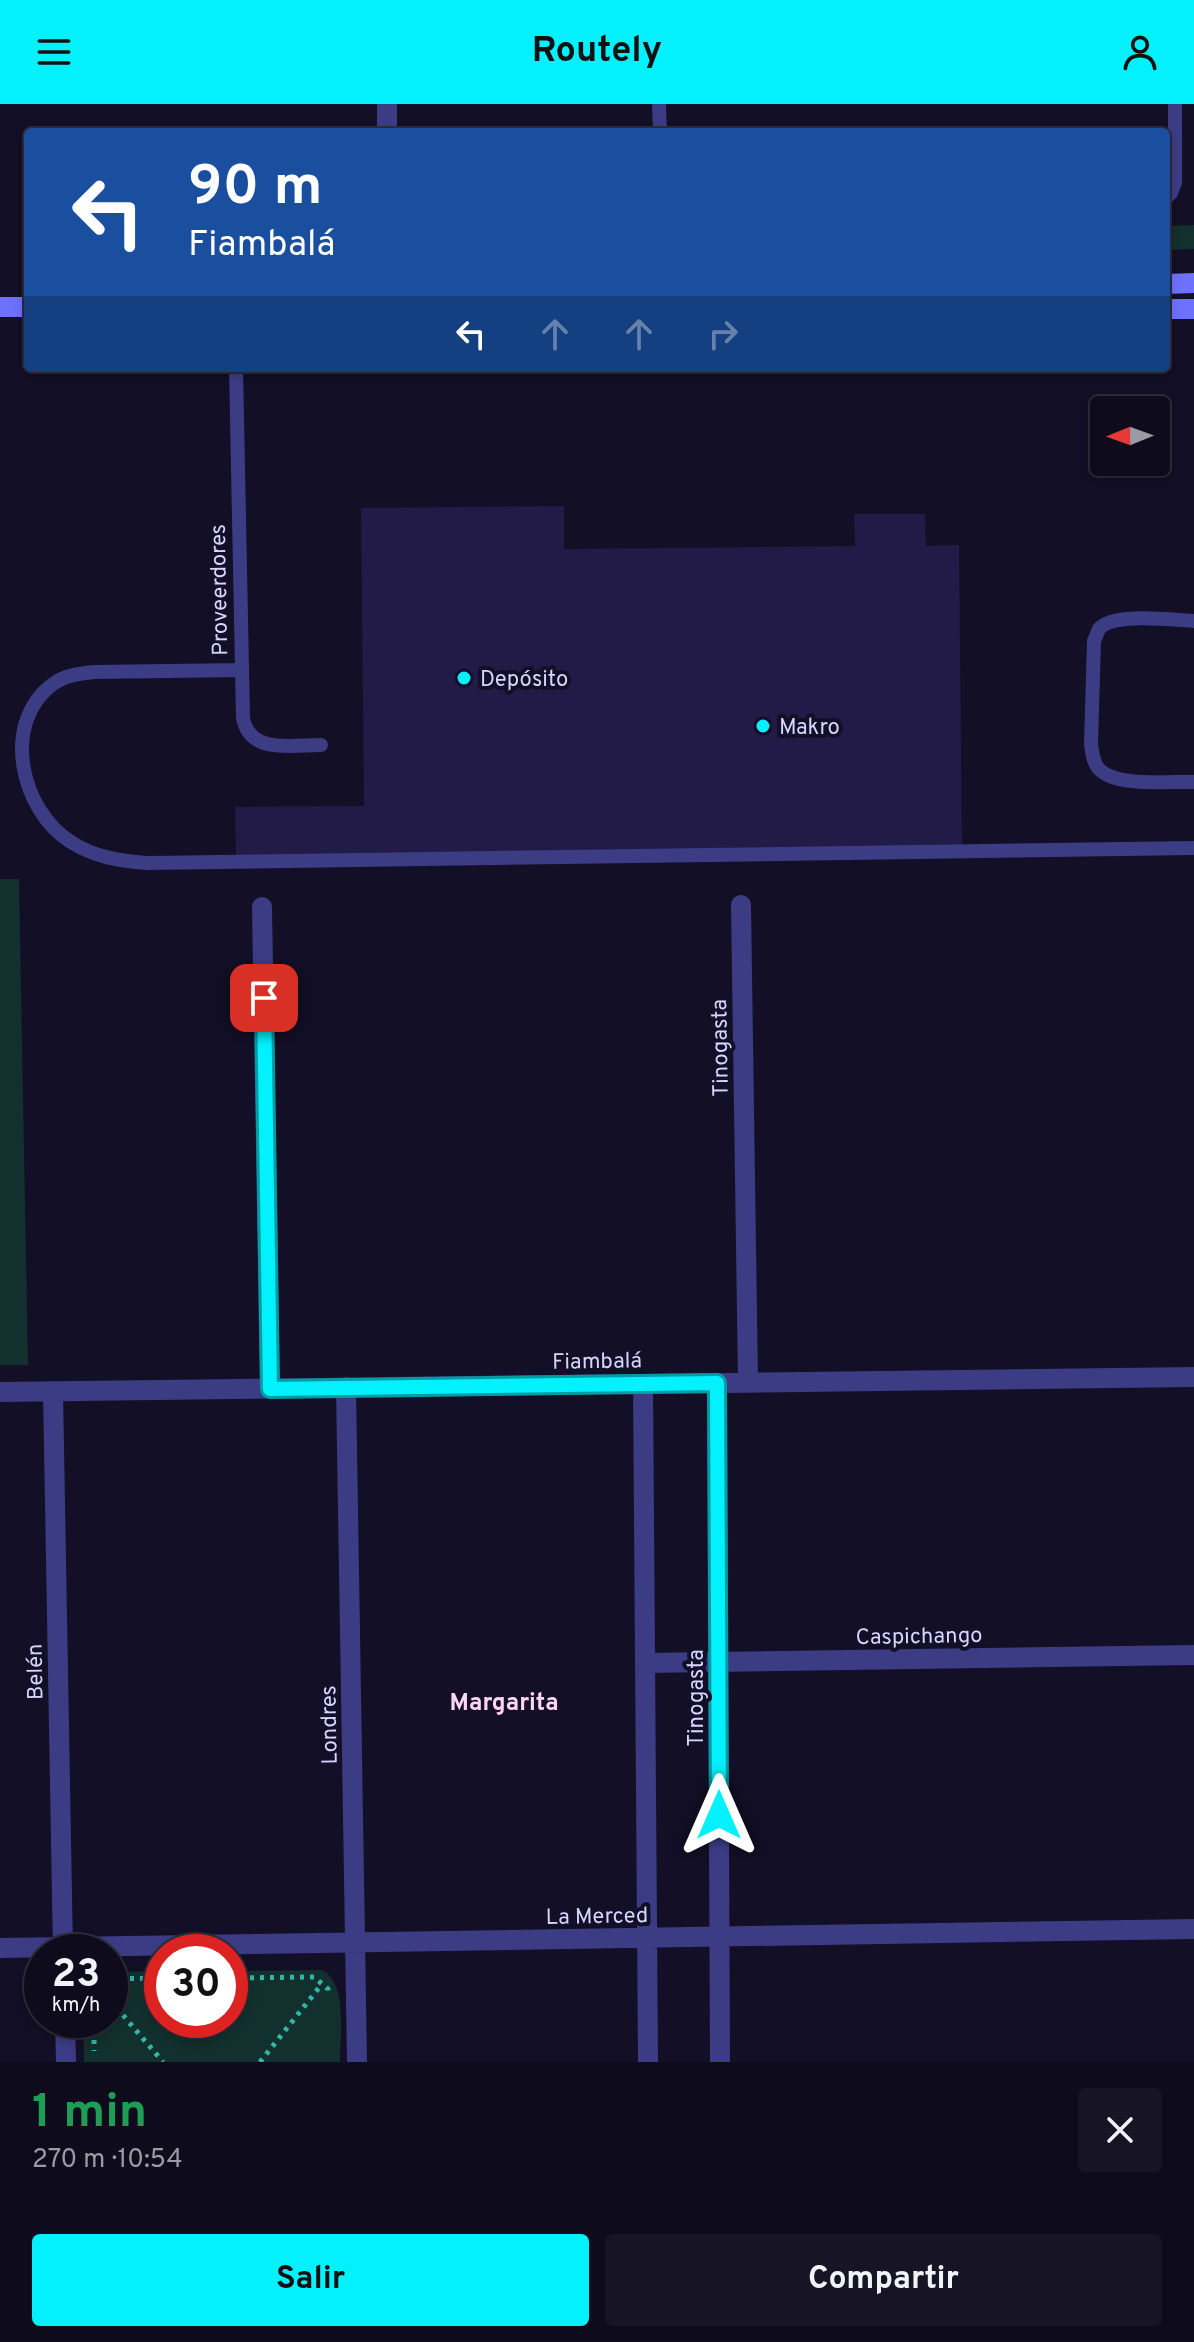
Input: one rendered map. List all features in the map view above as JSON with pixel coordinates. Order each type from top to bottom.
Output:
[{"type":"main road","points":[[1170,284],[1194,283]]},
{"type":"main road","points":[[0,307],[24,307]]},
{"type":"main road","points":[[1170,309],[1194,309]]},
{"type":"street","points":[[387,104],[387,128]]},
{"type":"street","name":"Tinogasta","points":[[741,905],[748,1382]]},
{"type":"street","points":[[262,907],[270,1389]]},
{"type":"street","name":"Fiambalá","points":[[0,1392],[1194,1377]]},
{"type":"street","name":"Tinogasta","points":[[717,1383],[720,2062]]},
{"type":"street","points":[[643,1384],[648,2062]]},
{"type":"street","name":"Londres","points":[[346,1387],[357,2062]]},
{"type":"street","name":"Belén","points":[[53,1391],[63,1934]]},
{"type":"street","name":"Caspichango","points":[[645,1663],[1194,1655]]},
{"type":"street","name":"La Merced","points":[[128,1948],[1194,1929]]},
{"type":"street","name":"La Merced","points":[[0,1948],[24,1949]]},
{"type":"street","points":[[65,2038],[66,2062]]},
{"type":"lane","points":[[659,104],[660,128]]},
{"type":"lane","points":[[1170,194],[1175,183],[1175,104]]},
{"type":"lane","name":"Proveerdores","points":[[236,372],[245,730],[252,739],[275,745],[321,745]]},
{"type":"lane","points":[[1194,621],[1124,619],[1100,628],[1094,641],[1091,744],[1092,756],[1099,769],[1113,778],[1194,782]]},
{"type":"lane","points":[[242,670],[94,672],[72,674],[52,684],[37,700],[27,719],[21,763],[25,785],[51,826],[82,848],[118,861],[147,863],[1194,848]]},
{"type":"path","points":[[248,1978],[314,1977],[328,1989],[328,2004]]},
{"type":"path","points":[[260,2062],[322,1984]]},
{"type":"path","points":[[128,2021],[163,2062]]},
{"type":"path","points":[[94,2038],[94,2062]]},
{"type":"green space","points":[[1194,225],[1194,249],[1170,250],[1170,226]]},
{"type":"green space","points":[[0,879],[19,879],[28,1365],[0,1365]]},
{"type":"green space","points":[[322,1970],[330,1976],[336,1986],[341,2011],[340,2062],[84,2062],[83,2038],[128,2038],[128,1972],[144,1971],[144,2038],[248,2038],[248,1971]]},
{"type":"building","name":"Makro","points":[[564,506],[564,549],[855,546],[854,514],[925,514],[926,546],[959,545],[962,850],[236,857],[235,807],[364,806],[361,508]]},
{"type":"place","name":"Depósito","points":[[464,678]]},
{"type":"place","name":"Makro","points":[[763,726]]},
{"type":"district","name":"Margarita","points":[[504,1702]]},
{"type":"route","points":[[264,998],[270,1389],[717,1383],[719,1815]]}]
